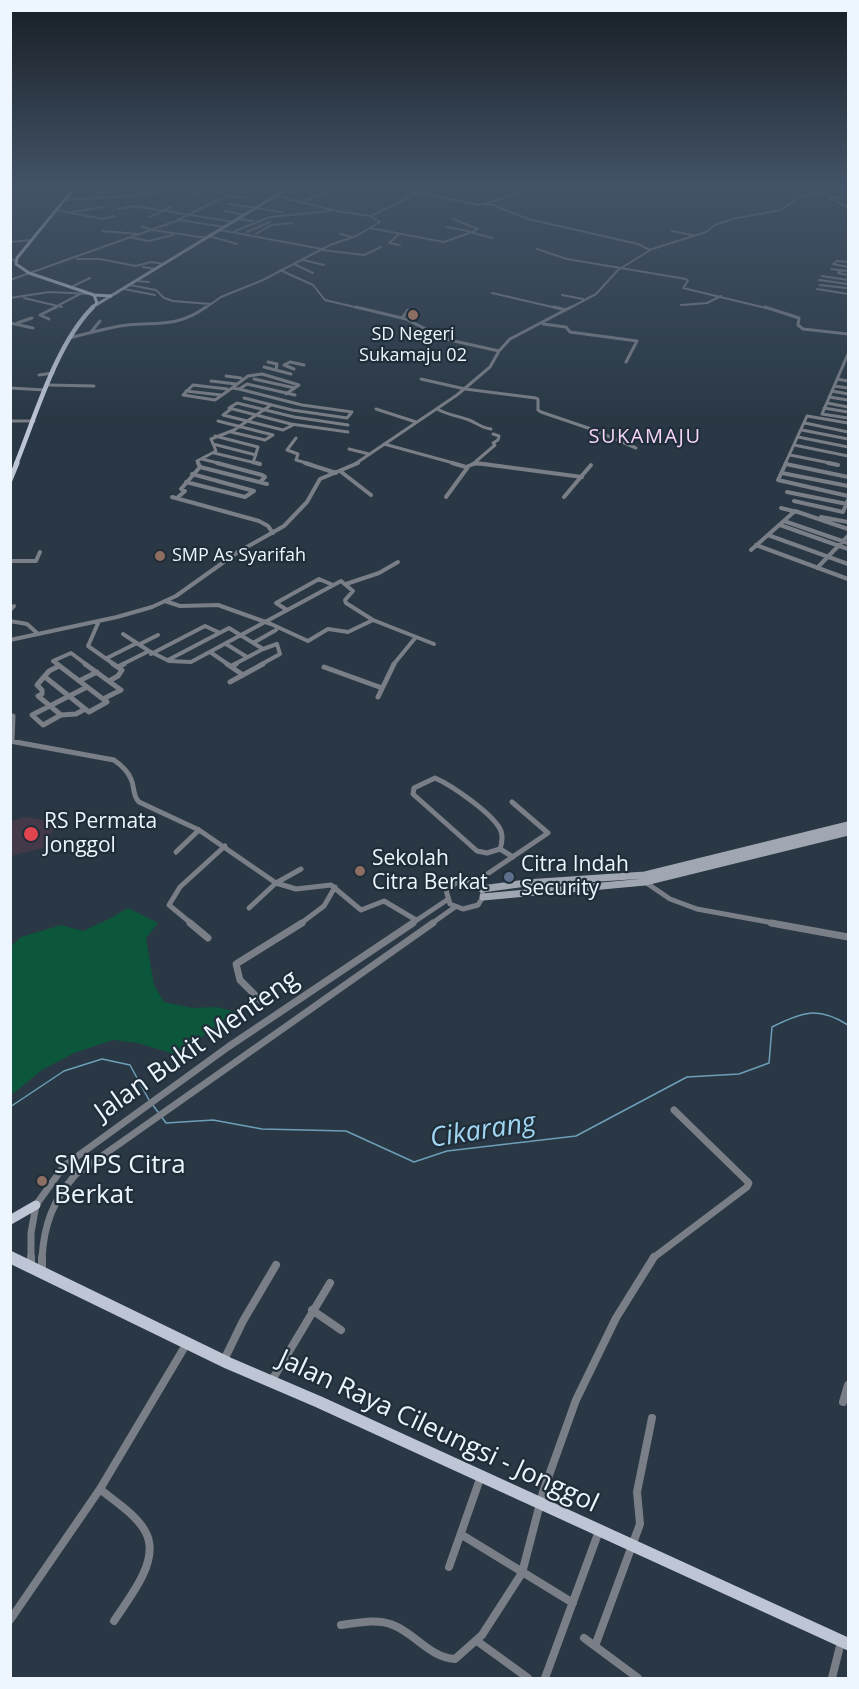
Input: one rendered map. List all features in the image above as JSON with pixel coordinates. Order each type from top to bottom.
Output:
[{"type":"main road","points":[[19,266],[29,273],[92,294],[111,296]]},
{"type":"main road","points":[[10,480],[45,390],[69,338],[81,319],[96,305],[161,266]]},
{"type":"main road","points":[[92,294],[97,301],[96,305]]},
{"type":"main road","points":[[482,893],[526,883],[645,875],[849,825]]},
{"type":"main road","points":[[482,893],[645,882],[849,832]]},
{"type":"main road","points":[[10,1220],[36,1205]]},
{"type":"main road","name":"Jalan Raya Cileungsi - Jonggol","points":[[10,1257],[187,1343],[845,1643]]},
{"type":"street","points":[[10,280],[51,266]]},
{"type":"street","points":[[69,338],[91,332],[179,322],[197,316],[210,304],[290,266]]},
{"type":"street","points":[[298,266],[313,273]]},
{"type":"street","points":[[609,266],[686,279],[688,281],[683,288],[789,314],[799,318],[798,325],[803,329],[834,331],[849,336]]},
{"type":"street","points":[[10,640],[99,621],[165,601],[185,590],[238,552],[286,524],[307,502],[318,480],[356,464],[437,410],[437,407],[465,389],[490,367],[499,351],[513,337],[542,324],[583,299],[601,291],[612,276],[625,266]]},
{"type":"street","points":[[835,266],[849,277]]},
{"type":"street","points":[[143,267],[155,269]]},
{"type":"street","points":[[831,268],[842,270],[838,273],[849,277]]},
{"type":"street","points":[[280,270],[313,285],[323,298],[351,308],[402,318],[435,336],[499,351]]},
{"type":"street","points":[[822,276],[849,277]]},
{"type":"street","points":[[819,280],[849,277]]},
{"type":"street","points":[[817,289],[845,294],[849,277]]},
{"type":"street","points":[[73,286],[90,278]]},
{"type":"street","points":[[137,281],[149,282]]},
{"type":"street","points":[[130,285],[156,290],[164,298],[173,301],[192,300],[210,304]]},
{"type":"street","points":[[820,285],[846,288]]},
{"type":"street","points":[[124,289],[155,295]]},
{"type":"street","points":[[10,298],[49,292],[92,294]]},
{"type":"street","points":[[39,302],[49,292]]},
{"type":"street","points":[[492,293],[566,310]]},
{"type":"street","points":[[50,319],[40,315],[80,294]]},
{"type":"street","points":[[562,295],[583,299]]},
{"type":"street","points":[[681,305],[707,303],[720,296]]},
{"type":"street","points":[[19,297],[59,306]]},
{"type":"street","points":[[402,318],[408,310]]},
{"type":"street","points":[[16,324],[32,318]]},
{"type":"street","points":[[91,332],[100,321]]},
{"type":"street","points":[[10,323],[33,328]]},
{"type":"street","points":[[542,324],[566,327],[570,333],[637,341],[626,362]]},
{"type":"street","points":[[847,360],[822,414],[849,421]]},
{"type":"street","points":[[268,362],[277,364],[276,370]]},
{"type":"street","points":[[275,377],[283,372],[290,362],[304,365]]},
{"type":"street","points":[[264,367],[291,374]]},
{"type":"street","points":[[285,367],[294,369]]},
{"type":"street","points":[[842,368],[849,369]]},
{"type":"street","points":[[39,375],[53,373]]},
{"type":"street","points":[[214,453],[216,451],[211,440],[215,436],[240,426],[299,385],[257,373],[241,378],[226,376]]},
{"type":"street","points":[[840,373],[849,374]]},
{"type":"street","points":[[241,378],[236,384],[230,388],[221,395],[216,400],[186,397],[183,394],[190,386],[230,388],[302,405],[352,412],[347,418],[290,409],[244,398]]},
{"type":"street","points":[[254,379],[295,388]]},
{"type":"street","points":[[422,379],[465,389],[537,398],[538,410],[541,412],[594,430],[636,448]]},
{"type":"street","points":[[837,379],[849,381]]},
{"type":"street","points":[[198,386],[202,381]]},
{"type":"street","points":[[211,381],[236,384]]},
{"type":"street","points":[[48,384],[94,386]]},
{"type":"street","points":[[239,389],[247,384],[295,395]]},
{"type":"street","points":[[834,386],[849,388]]},
{"type":"street","points":[[10,388],[45,390]]},
{"type":"street","points":[[832,391],[849,394]]},
{"type":"street","points":[[830,397],[849,400]]},
{"type":"street","points":[[290,409],[292,416],[297,421],[283,430],[223,415],[237,403],[292,416],[348,425]]},
{"type":"street","points":[[827,403],[849,406]]},
{"type":"street","points":[[824,408],[849,412]]},
{"type":"street","points":[[231,409],[294,424],[348,432]]},
{"type":"street","points":[[376,409],[416,422]]},
{"type":"street","points":[[437,410],[450,416],[469,420],[499,436],[498,440],[493,443],[495,446],[468,467],[446,497]]},
{"type":"street","points":[[848,500],[779,482],[807,417],[849,421]]},
{"type":"street","points":[[10,421],[34,421]]},
{"type":"street","points":[[218,422],[273,435],[263,440],[229,431]]},
{"type":"street","points":[[805,423],[849,432]]},
{"type":"street","points":[[802,430],[849,439]]},
{"type":"street","points":[[215,436],[258,447],[253,463]]},
{"type":"street","points":[[798,437],[849,447]]},
{"type":"street","points":[[296,438],[287,450],[298,454],[296,460],[338,472],[371,495]]},
{"type":"street","points":[[213,444],[256,455]]},
{"type":"street","points":[[384,444],[468,467]]},
{"type":"street","points":[[795,445],[849,456]]},
{"type":"street","points":[[349,449],[369,454]]},
{"type":"street","points":[[260,464],[214,453],[196,462],[200,467],[267,484]]},
{"type":"street","points":[[790,454],[838,465]]},
{"type":"street","points":[[834,474],[842,455]]},
{"type":"street","points":[[201,458],[262,474],[265,477],[261,483]]},
{"type":"street","points":[[474,463],[582,477]]},
{"type":"street","points":[[786,464],[849,477]]},
{"type":"street","points":[[564,497],[591,465]]},
{"type":"street","points":[[200,467],[181,489],[185,491],[174,498],[259,521],[268,526],[273,533]]},
{"type":"street","points":[[782,473],[849,486]]},
{"type":"street","points":[[186,482],[245,497],[254,491],[192,474]]},
{"type":"street","points":[[787,492],[848,500]]},
{"type":"street","points":[[794,501],[842,512],[845,511],[848,500]]},
{"type":"street","points":[[781,508],[849,522]]},
{"type":"street","points":[[751,550],[795,511]]},
{"type":"street","points":[[795,511],[849,529]]},
{"type":"street","points":[[784,521],[846,542]]},
{"type":"street","points":[[780,525],[849,549]]},
{"type":"street","points":[[768,535],[849,564]]},
{"type":"street","points":[[817,568],[839,545],[846,542],[849,536]]},
{"type":"street","points":[[756,546],[849,579]]},
{"type":"street","points":[[10,561],[36,561],[40,552]]},
{"type":"street","points":[[346,584],[379,573],[398,562]]},
{"type":"street","points":[[287,610],[276,603],[301,587],[319,579],[333,585]]},
{"type":"street","points":[[123,634],[150,652],[168,660],[188,663],[341,580],[353,593],[345,602],[373,620],[434,644]]},
{"type":"street","points":[[165,601],[180,606],[218,605],[266,622],[308,641],[328,629],[348,632],[373,620]]},
{"type":"street","points":[[10,621],[27,624],[37,633]]},
{"type":"street","points":[[99,621],[87,644],[122,670],[118,676],[109,681]]},
{"type":"street","points":[[118,667],[204,626],[218,632]]},
{"type":"street","points":[[168,660],[230,627],[262,649]]},
{"type":"street","points":[[253,643],[276,630]]},
{"type":"street","points":[[107,658],[158,635]]},
{"type":"street","points":[[378,697],[399,656],[416,637]]},
{"type":"street","points":[[226,644],[247,657]]},
{"type":"street","points":[[230,682],[280,654],[277,644],[262,649],[231,666]]},
{"type":"street","points":[[45,677],[89,712],[107,702],[103,699],[59,666],[53,661],[71,652],[121,690],[103,699]]},
{"type":"street","points":[[210,652],[243,675]]},
{"type":"street","points":[[59,666],[49,671],[37,685],[42,690],[42,694],[38,696],[61,715]]},
{"type":"street","points":[[324,667],[382,688]]},
{"type":"street","points":[[79,681],[97,672]]},
{"type":"street","points":[[85,709],[76,714],[61,715],[43,725],[32,715],[87,687]]},
{"type":"street","points":[[13,716],[11,741],[75,755],[99,756],[114,760],[124,768],[132,780],[136,800],[199,830],[276,883],[296,889],[329,885],[335,887],[361,909],[384,902],[416,920]]},
{"type":"street","points":[[500,849],[502,841],[499,827],[448,785],[435,778],[414,788],[413,794],[477,851],[487,853],[500,849],[513,857]]},
{"type":"street","points":[[447,900],[454,907],[471,909],[478,905],[482,893],[474,883],[548,831],[512,802]]},
{"type":"street","points":[[177,852],[199,830]]},
{"type":"street","points":[[208,938],[168,905],[180,887],[225,846]]},
{"type":"street","points":[[249,908],[276,883],[302,869]]},
{"type":"street","name":"Jalan Bukit Menteng","points":[[36,1271],[31,1233],[36,1205],[64,1166],[228,1047],[447,900],[446,890],[454,883],[462,881],[474,883]]},
{"type":"street","points":[[645,882],[670,899],[697,909],[849,937]]},
{"type":"street","points":[[260,1000],[239,980],[236,974],[236,964],[316,914],[324,906],[335,887]]},
{"type":"street","points":[[36,1271],[51,1208],[58,1194],[75,1175],[204,1086],[454,907]]},
{"type":"street","points":[[340,1625],[374,1622],[392,1625],[442,1658],[450,1660],[459,1658],[477,1641],[522,1573],[541,1503],[576,1400],[616,1318],[649,1263],[657,1254],[747,1187],[749,1183],[674,1110]]},
{"type":"street","points":[[224,1360],[243,1321],[276,1265]]},
{"type":"street","points":[[272,1380],[330,1283]]},
{"type":"street","points":[[312,1310],[341,1330]]},
{"type":"street","points":[[10,1620],[99,1489],[187,1343]]},
{"type":"street","points":[[843,1402],[849,1385]]},
{"type":"street","points":[[595,1646],[640,1524],[638,1492],[652,1418]]},
{"type":"street","points":[[450,1567],[481,1476]]},
{"type":"street","points":[[99,1489],[144,1530],[150,1544],[148,1560],[140,1579],[114,1621]]},
{"type":"street","points":[[545,1678],[599,1531]]},
{"type":"street","points":[[462,1535],[573,1603]]},
{"type":"street","points":[[584,1638],[638,1678]]},
{"type":"street","points":[[477,1641],[528,1678]]},
{"type":"street","points":[[832,1678],[845,1643]]},
{"type":"shaded area","name":"RS Permata Jonggol","points":[[25,817],[54,822],[48,847],[14,855],[11,858],[11,821]]},
{"type":"green space","points":[[128,908],[158,923],[146,938],[154,985],[164,1002],[192,1008],[217,1007],[236,1012],[177,1055],[138,1043],[113,1040],[74,1053],[42,1070],[11,1093],[11,946],[21,937],[61,925],[83,931]]},
{"type":"waterway","name":"Cikarang","points":[[161,1116],[166,1123],[213,1120],[262,1129],[346,1131],[414,1162],[447,1151],[576,1136],[687,1077],[739,1074],[769,1063],[772,1027],[792,1018],[819,1013],[848,1025]]},
{"type":"waterway","name":"Cikarang","points":[[10,1107],[64,1071],[102,1059],[130,1065],[149,1100]]},
{"type":"waterway","name":"Cikarang","points":[[152,1104],[158,1112]]},
{"type":"place","name":"SD Negeri Sukamaju 02","points":[[413,315]]},
{"type":"place","name":"SMP As Syarifah","points":[[160,556]]},
{"type":"place","name":"RS Permata Jonggol","points":[[31,834]]},
{"type":"place","name":"Sekolah Citra Berkat","points":[[360,871]]},
{"type":"place","name":"Citra Indah Security","points":[[509,877]]},
{"type":"place","name":"SMPS Citra Berkat","points":[[42,1181]]},
{"type":"district","name":"SUKAMAJU","points":[[645,437]]}]
